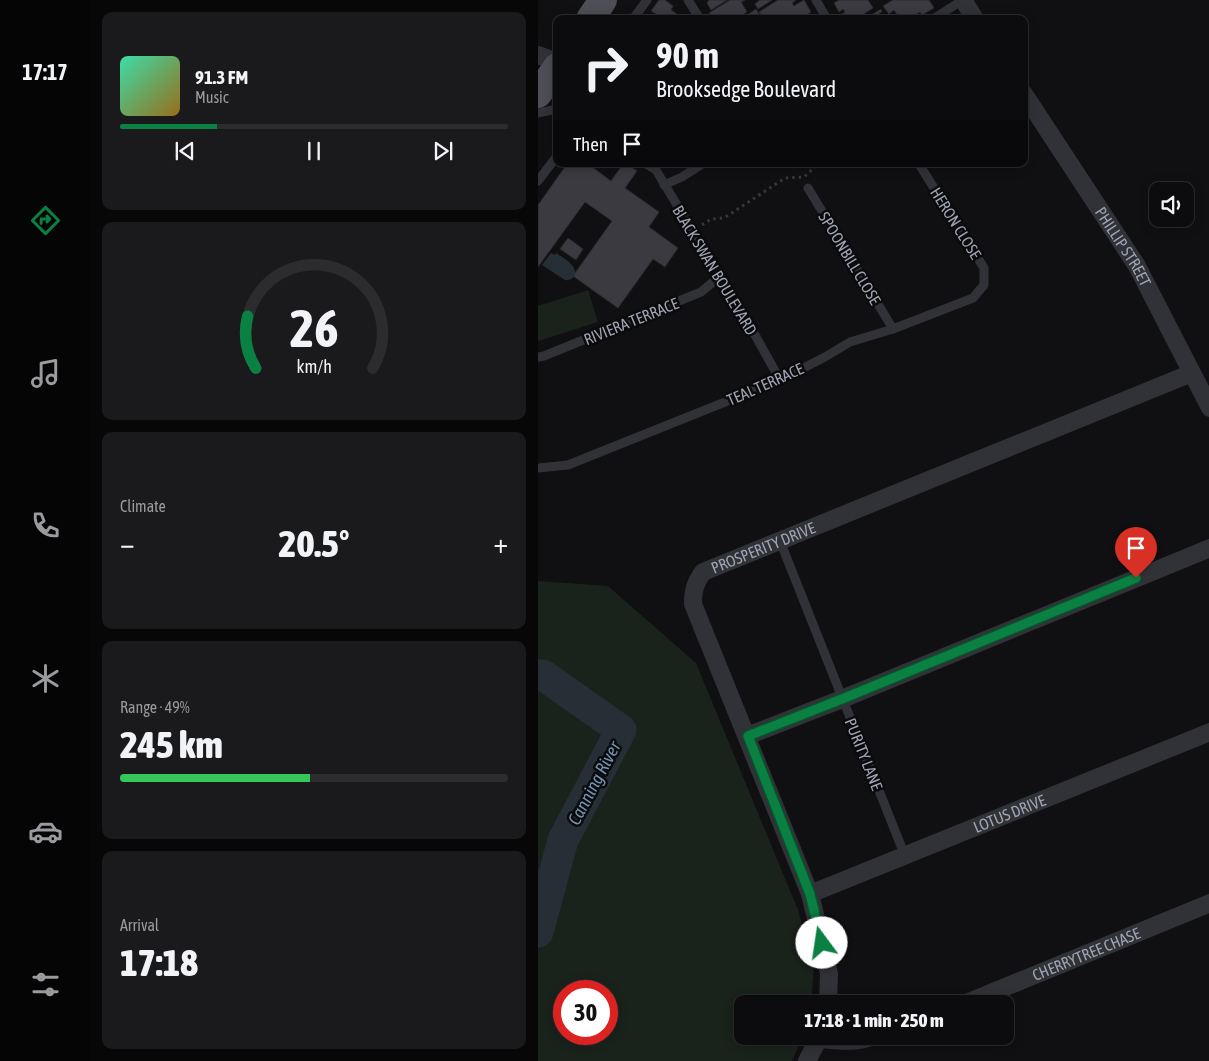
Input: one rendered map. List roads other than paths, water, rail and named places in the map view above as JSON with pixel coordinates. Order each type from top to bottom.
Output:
[{"type":"main road","points":[[593,15],[603,0]]},
{"type":"main road","points":[[538,94],[553,73]]},
{"type":"street","points":[[963,0],[972,15]]},
{"type":"street","points":[[538,55],[553,61]]},
{"type":"street","name":"PHILLIP STREET","points":[[1028,100],[1137,266],[1210,408]]},
{"type":"street","name":"PROSPERITY DRIVE","points":[[828,995],[827,967],[810,894],[748,736],[693,604],[693,592],[696,581],[703,572],[1192,373]]},
{"type":"street","points":[[748,736],[1210,548]]},
{"type":"street","name":"LOTUS DRIVE","points":[[810,894],[1210,732]]},
{"type":"street","name":"CHERRYTREE CHASE","points":[[986,995],[1210,903]]},
{"type":"street","points":[[807,1061],[815,1045]]},
{"type":"lane","points":[[636,15],[647,0]]},
{"type":"lane","points":[[688,0],[697,15]]},
{"type":"lane","points":[[816,0],[825,15]]},
{"type":"lane","points":[[939,15],[963,0]]},
{"type":"lane","points":[[538,113],[553,110]]},
{"type":"lane","points":[[538,182],[553,161]]},
{"type":"lane","name":"BLACK SWAN BOULEVARD","points":[[651,167],[656,170],[780,380]]},
{"type":"lane","points":[[664,185],[682,177],[697,167]]},
{"type":"lane","name":"HERON CLOSE","points":[[921,167],[984,268],[984,285]]},
{"type":"lane","name":"SPOONBILL CLOSE","points":[[808,188],[893,329]]},
{"type":"lane","name":"RIVIERA TERRACE","points":[[538,357],[701,292],[719,277]]},
{"type":"lane","name":"TEAL TERRACE","points":[[538,468],[568,465],[780,380],[850,342],[893,329],[973,298],[984,285]]},
{"type":"lane","name":"PURITY LANE","points":[[780,541],[905,856]]},
{"type":"waterway","name":"Canning River","points":[[538,675],[543,675],[621,730],[563,840],[538,932]]}]
